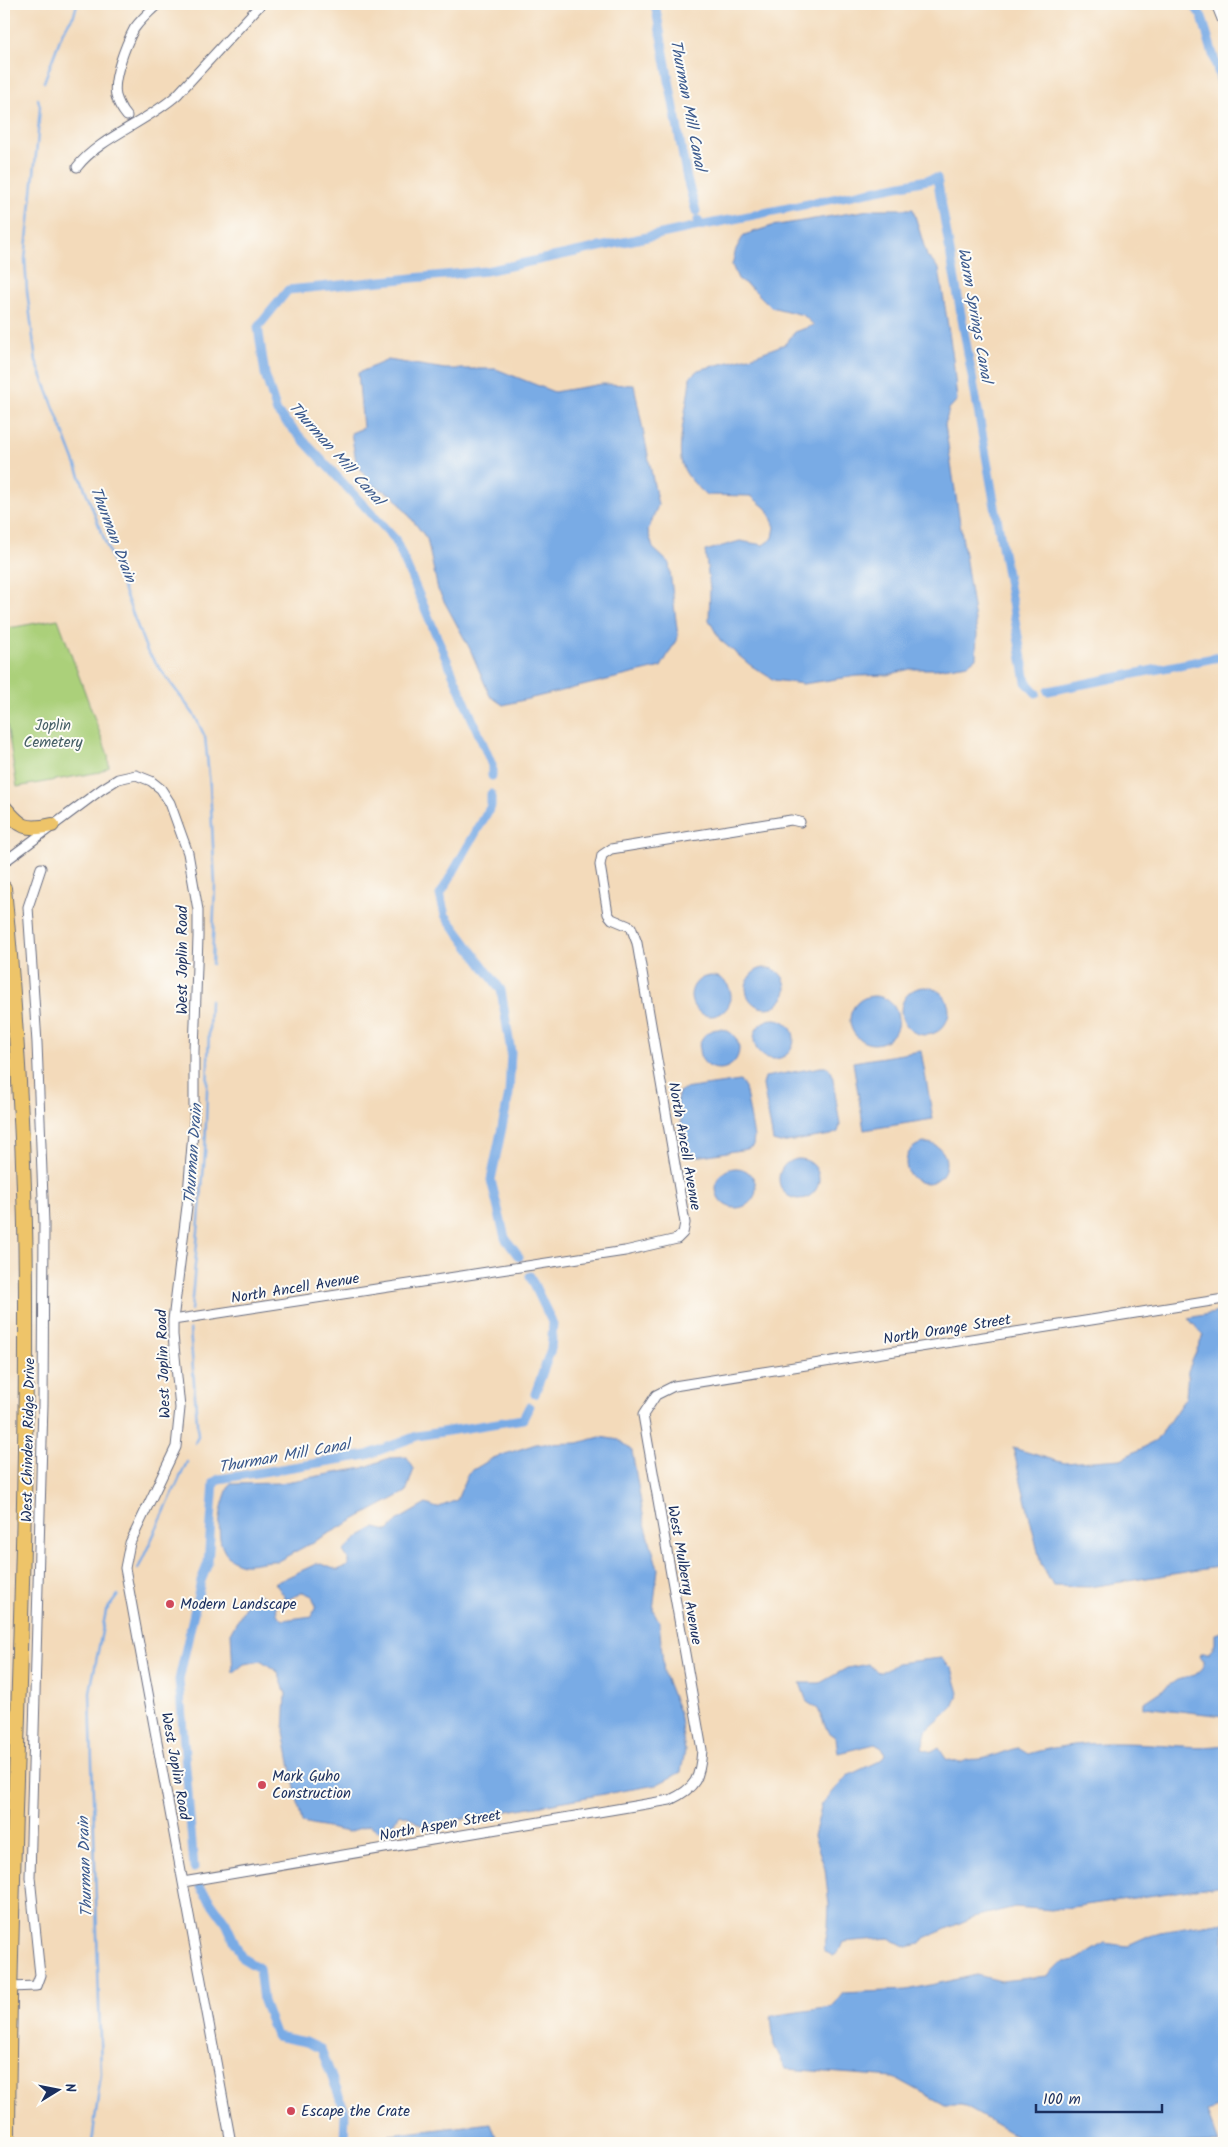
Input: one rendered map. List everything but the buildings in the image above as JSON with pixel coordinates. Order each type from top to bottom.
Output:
[{"type":"main road","points":[[4,807],[17,822],[27,828],[52,825]]},
{"type":"main road","points":[[4,888],[18,1076],[26,1302],[8,2143]]},
{"type":"street","points":[[127,116],[121,108],[116,95],[115,83],[127,44],[134,29],[144,16],[158,4]]},
{"type":"street","points":[[77,168],[84,158],[96,148],[167,105],[260,4]]},
{"type":"street","points":[[1216,4],[1224,24]]},
{"type":"street","name":"West Joplin Road","points":[[4,862],[52,825],[118,779],[136,775],[152,781],[161,789],[170,803],[188,853],[196,894],[198,937],[194,1051],[194,1120],[187,1206],[173,1320],[180,1408],[176,1447],[130,1544],[125,1568],[232,2143]]},
{"type":"street","name":"North Ancell Avenue","points":[[173,1320],[625,1251],[677,1239],[683,1233],[685,1223],[637,943],[631,927],[612,919],[608,914],[600,860],[605,851],[611,849],[791,820],[800,822]]},
{"type":"street","name":"West Chinden Ridge Drive","points":[[10,1987],[36,1986],[40,1975],[30,1877],[44,1404],[44,1224],[37,1043],[28,907],[41,868]]},
{"type":"street","name":"North Orange Street","points":[[674,1386],[1224,1299]]},
{"type":"street","name":"West Mulberry Avenue","points":[[674,1386],[656,1395],[643,1414],[702,1750],[701,1769],[696,1782]]},
{"type":"street","name":"North Aspen Street","points":[[183,1882],[670,1800],[684,1794],[696,1782]]},
{"type":"shaded area","points":[[9,1347],[4,1572],[4,1348]]},
{"type":"green space","name":"Joplin Cemetery","points":[[58,619],[108,755],[109,767],[100,772],[17,787],[4,706],[4,629]]},
{"type":"water","points":[[875,209],[913,209],[927,256],[939,269],[953,358],[957,400],[949,409],[945,425],[977,633],[976,658],[968,664],[936,669],[910,669],[887,675],[857,676],[803,684],[774,680],[750,665],[720,640],[709,620],[710,589],[705,551],[740,541],[763,545],[773,538],[775,527],[768,510],[751,496],[706,495],[686,473],[682,464],[681,445],[690,377],[698,370],[753,356],[785,344],[795,332],[814,325],[803,315],[771,307],[753,289],[738,279],[732,265],[736,249],[744,235],[772,226]]},
{"type":"water","points":[[388,360],[445,369],[496,369],[554,392],[602,384],[634,385],[658,505],[648,531],[653,548],[669,563],[678,637],[661,667],[503,705],[490,696],[470,649],[438,590],[427,539],[394,496],[369,483],[356,461],[351,433],[363,428],[358,373]]},
{"type":"water","points":[[766,968],[780,974],[786,988],[780,1002],[766,1008],[752,1002],[746,988],[752,974]]},
{"type":"water","points":[[715,976],[722,979],[728,985],[731,996],[730,1004],[722,1013],[715,1016],[707,1016],[700,1013],[692,1004],[691,992],[694,985],[703,977]]},
{"type":"water","points":[[920,987],[930,987],[942,994],[949,1006],[949,1016],[942,1028],[930,1035],[920,1035],[912,1031],[905,1024],[901,1016],[901,1006],[905,998],[912,991]]},
{"type":"water","points":[[874,996],[883,998],[891,1003],[896,1011],[898,1020],[896,1029],[891,1037],[883,1042],[874,1044],[865,1042],[857,1037],[852,1029],[850,1020],[852,1011],[857,1003],[865,998]]},
{"type":"water","points":[[770,1019],[778,1019],[785,1022],[791,1028],[794,1039],[791,1050],[785,1056],[778,1059],[770,1059],[763,1056],[757,1050],[754,1043],[754,1035],[757,1028],[763,1022]]},
{"type":"water","points":[[719,1029],[733,1035],[739,1049],[733,1063],[719,1069],[705,1063],[699,1049],[705,1035]]},
{"type":"water","points":[[921,1051],[933,1119],[864,1130],[853,1062]]},
{"type":"water","points":[[828,1067],[832,1073],[840,1125],[838,1132],[831,1135],[780,1143],[773,1141],[763,1085],[765,1077]]},
{"type":"water","points":[[740,1081],[745,1087],[754,1137],[753,1146],[747,1149],[695,1157],[687,1155],[677,1099],[679,1092],[684,1089]]},
{"type":"water","points":[[922,1143],[930,1143],[937,1146],[943,1152],[946,1163],[943,1174],[937,1180],[930,1183],[922,1183],[915,1180],[909,1174],[906,1167],[906,1159],[909,1152],[915,1146]]},
{"type":"water","points":[[795,1159],[803,1159],[810,1162],[816,1168],[819,1179],[816,1190],[810,1196],[803,1199],[795,1199],[788,1196],[782,1190],[779,1183],[779,1175],[782,1168],[788,1162]]},
{"type":"water","points":[[732,1168],[740,1168],[747,1171],[753,1177],[756,1188],[753,1199],[747,1205],[740,1208],[732,1208],[725,1205],[719,1199],[716,1192],[716,1184],[719,1177],[725,1171]]},
{"type":"water","points":[[1224,1311],[1224,1566],[1089,1587],[1053,1586],[1041,1564],[1013,1448],[1064,1463],[1121,1459],[1156,1441],[1186,1397],[1188,1371],[1203,1335],[1188,1318]]},
{"type":"water","points":[[600,1437],[619,1440],[632,1451],[644,1520],[658,1569],[653,1610],[659,1621],[664,1674],[679,1712],[685,1751],[681,1772],[656,1785],[422,1826],[407,1816],[399,1814],[391,1827],[378,1831],[370,1825],[348,1832],[302,1823],[284,1732],[286,1694],[278,1672],[262,1661],[244,1664],[233,1673],[231,1632],[246,1605],[259,1594],[276,1605],[277,1614],[283,1620],[312,1616],[316,1606],[312,1596],[303,1592],[287,1600],[275,1583],[318,1563],[337,1570],[348,1566],[348,1559],[343,1551],[360,1536],[375,1528],[388,1531],[398,1520],[426,1504],[437,1508],[457,1500],[468,1473],[493,1458],[536,1444],[578,1443]]},
{"type":"water","points":[[407,1457],[414,1469],[406,1492],[278,1561],[243,1564],[232,1559],[225,1552],[219,1530],[222,1505],[230,1484],[280,1483],[363,1468],[389,1458]]},
{"type":"water","points":[[1224,1631],[1224,1716],[1144,1707],[1144,1702],[1177,1680],[1195,1675],[1203,1668],[1203,1660],[1199,1657],[1201,1653],[1209,1653],[1215,1644],[1215,1634]]},
{"type":"water","points":[[941,1658],[952,1669],[959,1693],[953,1707],[926,1731],[922,1749],[932,1752],[939,1748],[946,1759],[960,1763],[1018,1748],[1028,1754],[1058,1747],[1105,1743],[1197,1747],[1224,1745],[1224,1885],[1051,1910],[1015,1907],[974,1917],[925,1938],[921,1944],[906,1947],[889,1938],[843,1942],[838,1953],[833,1956],[824,1951],[829,1905],[825,1869],[814,1836],[822,1804],[847,1776],[881,1760],[885,1754],[882,1748],[875,1744],[838,1753],[836,1738],[828,1732],[818,1709],[807,1702],[800,1683],[820,1683],[847,1668],[868,1664],[878,1672],[887,1670],[897,1663]]},
{"type":"water","points":[[1224,1922],[1224,2105],[1207,2112],[1219,2143],[1029,2143],[962,2105],[945,2105],[894,2077],[786,2069],[774,2045],[771,2016],[832,2007],[843,1993],[907,1990],[977,1975],[1001,1981],[1047,1976],[1060,1963],[1078,1959],[1104,1943],[1128,1946],[1159,1932]]},
{"type":"water","points":[[491,2123],[497,2140],[494,2143],[389,2143],[389,2135]]},
{"type":"waterway","name":"Thurman Drain","points":[[44,82],[63,31],[74,15],[77,4]]},
{"type":"waterway","name":"Thurman Mill Canal","points":[[655,4],[687,179],[696,211]]},
{"type":"waterway","points":[[1193,4],[1202,17],[1224,92]]},
{"type":"waterway","name":"Thurman Drain","points":[[38,99],[40,106],[37,145],[25,259],[36,361],[147,651],[195,716],[205,737],[210,786],[215,885],[212,964]]},
{"type":"waterway","name":"Warm Springs Canal","points":[[699,226],[937,178],[1026,682],[1036,693]]},
{"type":"waterway","name":"Thurman Mill Canal","points":[[492,776],[492,765],[395,539],[277,412],[265,374],[258,327],[288,290],[486,271],[699,226],[698,220]]},
{"type":"waterway","name":"Warm Springs Canal","points":[[1048,691],[1224,656]]},
{"type":"waterway","name":"Thurman Mill Canal","points":[[491,794],[491,806],[440,895],[445,915],[501,990],[511,1052],[509,1094],[491,1180],[505,1238],[519,1257]]},
{"type":"waterway","name":"Thurman Drain","points":[[191,1310],[205,1153],[210,1000]]},
{"type":"waterway","name":"Thurman Mill Canal","points":[[530,1276],[553,1324],[551,1349],[535,1394]]},
{"type":"waterway","name":"Thurman Drain","points":[[190,1329],[198,1436],[195,1443]]},
{"type":"waterway","name":"Thurman Mill Canal","points":[[194,1868],[179,1680],[201,1581],[208,1563],[214,1482],[219,1479],[367,1455],[417,1436],[523,1419],[529,1407]]},
{"type":"waterway","name":"Thurman Drain","points":[[138,1569],[187,1462]]},
{"type":"waterway","name":"Thurman Drain","points":[[92,2143],[101,2073],[90,1692],[106,1611],[118,1595]]},
{"type":"waterway","name":"Thurman Mill Canal","points":[[200,1887],[226,1923],[242,1958],[259,1968],[263,2001],[276,2036],[306,2042],[321,2049],[345,2111],[344,2143]]},
{"type":"place","name":"Modern Landscape","points":[[170,1604]]},
{"type":"place","name":"Mark Guho Construction","points":[[262,1785]]},
{"type":"place","name":"Escape the Crate","points":[[291,2111]]}]
